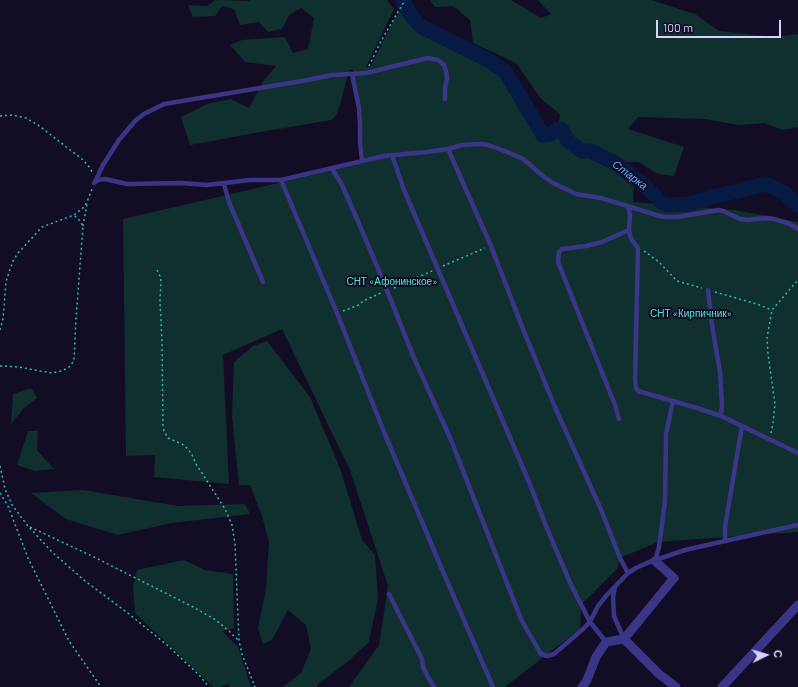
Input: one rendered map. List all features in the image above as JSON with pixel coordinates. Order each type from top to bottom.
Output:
[{"type":"street","points":[[582,687],[587,680],[596,657],[606,642],[624,640],[674,578],[655,561]]},
{"type":"street","points":[[722,687],[798,605]]},
{"type":"street","points":[[624,640],[659,674],[676,687]]},
{"type":"lane","points":[[94,183],[119,140],[128,128],[144,114],[158,107],[174,102],[332,75],[366,73],[422,58],[433,58],[444,65],[447,78],[445,88],[446,99]]},
{"type":"lane","points":[[352,74],[359,108],[362,161]]},
{"type":"lane","points":[[94,183],[98,180],[105,179],[127,184],[181,183],[208,185],[250,180],[281,180],[384,156],[448,149],[467,144],[481,144],[505,151],[523,159],[553,183],[576,194],[600,198],[663,217],[719,210],[740,219],[774,219],[790,224],[798,229]]},
{"type":"lane","points":[[448,149],[491,246],[555,407],[602,512],[620,558],[628,573]]},
{"type":"lane","points":[[392,155],[404,190],[526,475],[571,585],[590,622],[606,642]]},
{"type":"lane","points":[[332,169],[344,190],[414,358],[451,440],[521,619],[541,654],[547,656],[554,654],[590,622],[598,606],[628,573],[647,563],[685,550],[798,525]]},
{"type":"lane","points":[[281,180],[338,314],[384,432],[493,687]]},
{"type":"lane","points":[[224,184],[229,202],[263,282]]},
{"type":"lane","points":[[628,206],[630,215],[629,230],[638,248],[635,372],[636,388],[638,391],[722,416],[798,453]]},
{"type":"lane","points":[[620,419],[558,262],[562,249],[602,242],[629,230]]},
{"type":"lane","points":[[708,290],[720,372],[722,416]]},
{"type":"lane","points":[[655,561],[659,547],[665,501],[666,434],[673,401]]},
{"type":"lane","points":[[725,541],[725,527],[742,426]]},
{"type":"lane","points":[[615,586],[613,597],[614,616],[624,640]]},
{"type":"lane","points":[[389,594],[422,659],[423,667],[428,679],[434,687]]},
{"type":"path","points":[[366,73],[381,41],[405,0]]},
{"type":"path","points":[[0,116],[12,115],[26,118],[38,125],[82,159],[90,168],[93,174],[94,183],[87,202],[83,226],[74,360],[68,368],[61,371],[52,372],[0,366]]},
{"type":"path","points":[[0,330],[3,319],[6,282],[13,261],[18,253],[42,227],[74,215],[84,207],[87,202]]},
{"type":"path","points":[[74,215],[83,226]]},
{"type":"path","points":[[338,314],[360,305],[363,301],[468,254],[491,246]]},
{"type":"path","points":[[638,248],[659,262],[678,280],[772,310]]},
{"type":"path","points":[[157,270],[161,281],[160,301],[164,431],[168,438],[182,444],[188,449],[225,509],[232,525],[235,544],[239,641],[254,687]]},
{"type":"path","points":[[769,439],[773,424],[775,404],[767,338],[772,310],[798,280]]},
{"type":"path","points":[[0,466],[5,488],[12,505],[28,526],[52,552],[85,581],[167,645],[209,687]]},
{"type":"path","points":[[0,493],[8,506],[28,558],[69,641],[101,687]]},
{"type":"path","points":[[8,506],[12,505]]},
{"type":"path","points":[[28,526],[94,557],[193,607],[216,620],[239,641]]},
{"type":"green space","points":[[215,0],[387,0],[394,9],[366,67],[371,66],[395,18],[404,6],[419,29],[444,42],[449,40],[488,60],[505,71],[543,135],[550,134],[557,129],[562,130],[568,141],[582,151],[591,151],[617,164],[634,178],[633,202],[735,210],[798,222],[798,532],[658,542],[620,558],[617,569],[581,605],[580,629],[505,687],[349,687],[379,645],[388,586],[350,470],[282,329],[223,355],[229,484],[154,477],[155,455],[126,456],[123,219],[365,163],[353,70],[349,70],[336,116],[331,120],[190,145],[181,117],[207,104],[231,99],[249,108],[264,80],[276,66],[245,62],[230,45],[242,40],[285,37],[293,53],[308,49],[314,18],[301,8],[289,15],[282,29],[268,32],[259,22],[240,25],[234,9],[222,6],[215,16],[193,17],[188,5],[207,6]]},
{"type":"green space","points":[[430,0],[511,0],[541,18],[551,14],[538,0],[651,0],[695,14],[719,31],[774,37],[798,34],[798,127],[783,130],[764,123],[739,125],[704,119],[638,117],[628,129],[684,147],[674,176],[658,174],[638,162],[623,162],[592,146],[585,148],[571,138],[559,122],[560,114],[541,99],[516,63],[473,43],[470,20],[453,6],[435,7]]},
{"type":"green space","points":[[267,341],[310,397],[341,471],[362,540],[375,555],[378,598],[369,642],[346,663],[318,684],[317,687],[284,687],[301,673],[311,649],[306,625],[288,610],[272,640],[263,644],[258,628],[266,589],[269,542],[262,516],[250,485],[239,485],[232,417],[234,362],[253,346]]},
{"type":"green space","points":[[31,388],[37,398],[24,408],[11,424],[13,394]]},
{"type":"green space","points":[[28,431],[38,431],[37,450],[54,469],[35,471],[17,465]]},
{"type":"green space","points":[[83,490],[178,506],[245,504],[250,514],[171,523],[118,535],[66,519],[31,493]]},
{"type":"green space","points":[[184,560],[205,570],[233,574],[234,628],[222,631],[238,647],[251,687],[230,687],[228,684],[213,687],[135,613],[133,587],[137,570]]},
{"type":"waterway","name":"Старка","points":[[402,0],[412,17],[422,27],[488,60],[505,71],[543,135],[550,134],[557,129],[562,130],[568,141],[582,151],[591,151],[617,164],[642,183],[660,201],[668,205],[689,204],[712,197],[762,185],[768,185],[783,192],[798,205]]},
{"type":"park label","name":"СНТ «Афонинское»","points":[[392,282]]},
{"type":"park label","name":"СНТ «Кирпичник»","points":[[691,314]]}]
